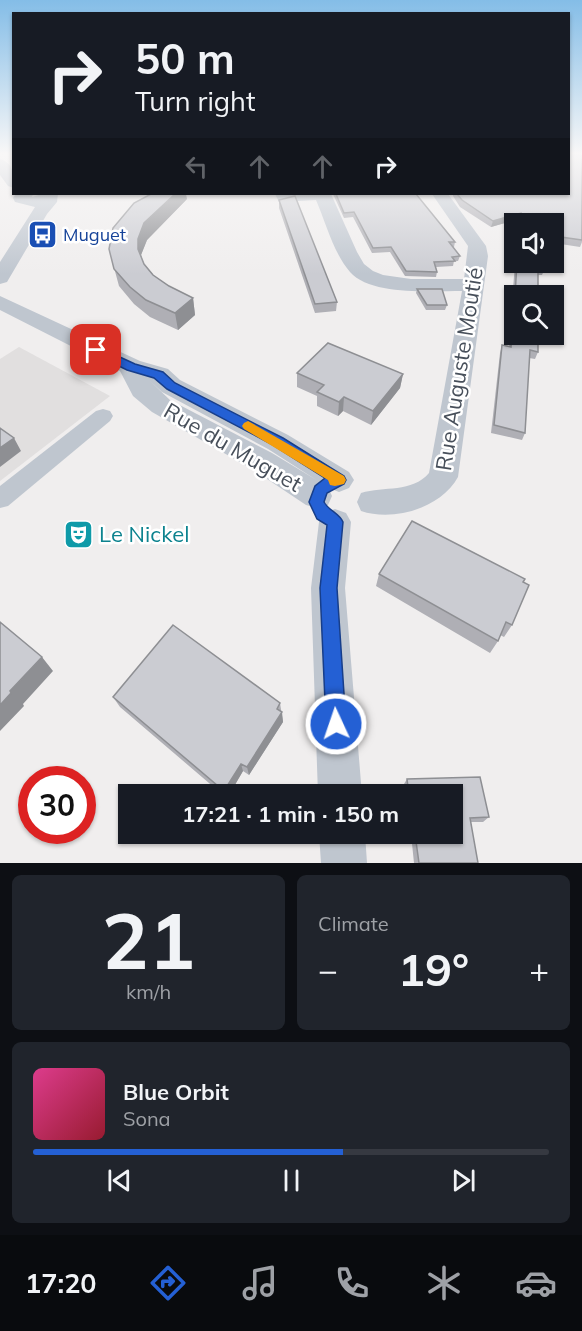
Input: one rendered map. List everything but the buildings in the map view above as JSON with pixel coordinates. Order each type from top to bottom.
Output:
[{"type":"street","points":[[3,269],[26,196],[49,202],[50,195]]},
{"type":"street","points":[[284,195],[285,198],[313,195]]},
{"type":"street","points":[[322,195],[356,267],[368,277],[394,283],[473,285]]},
{"type":"street","name":"Rue Auguste Moutié","points":[[372,502],[405,500],[420,496],[438,485],[443,477],[478,256],[477,246],[441,195]]},
{"type":"street","name":"Rue du Muguet","points":[[0,302],[131,367],[135,380],[149,398],[161,406],[330,499]]},
{"type":"street","points":[[0,499],[103,416]]},
{"type":"street","points":[[330,499],[344,524],[361,520],[367,515],[372,502],[370,495],[361,485],[346,479],[330,499],[328,588],[339,784]]},
{"type":"street","points":[[343,844],[344,863]]},
{"type":"shaded area","points":[[19,347],[110,396],[0,481],[0,359]]},
{"type":"slow traffic","points":[[248,426],[278,441],[339,480],[335,481]]},
{"type":"place","name":"Muguet","points":[[42,235]]},
{"type":"place","name":"Le Nickel","points":[[78,534]]},
{"type":"route","points":[[96,350],[131,367],[159,375],[171,386],[278,441],[339,480],[325,485],[317,496],[319,508],[323,514],[335,522],[328,588],[336,724]]}]
